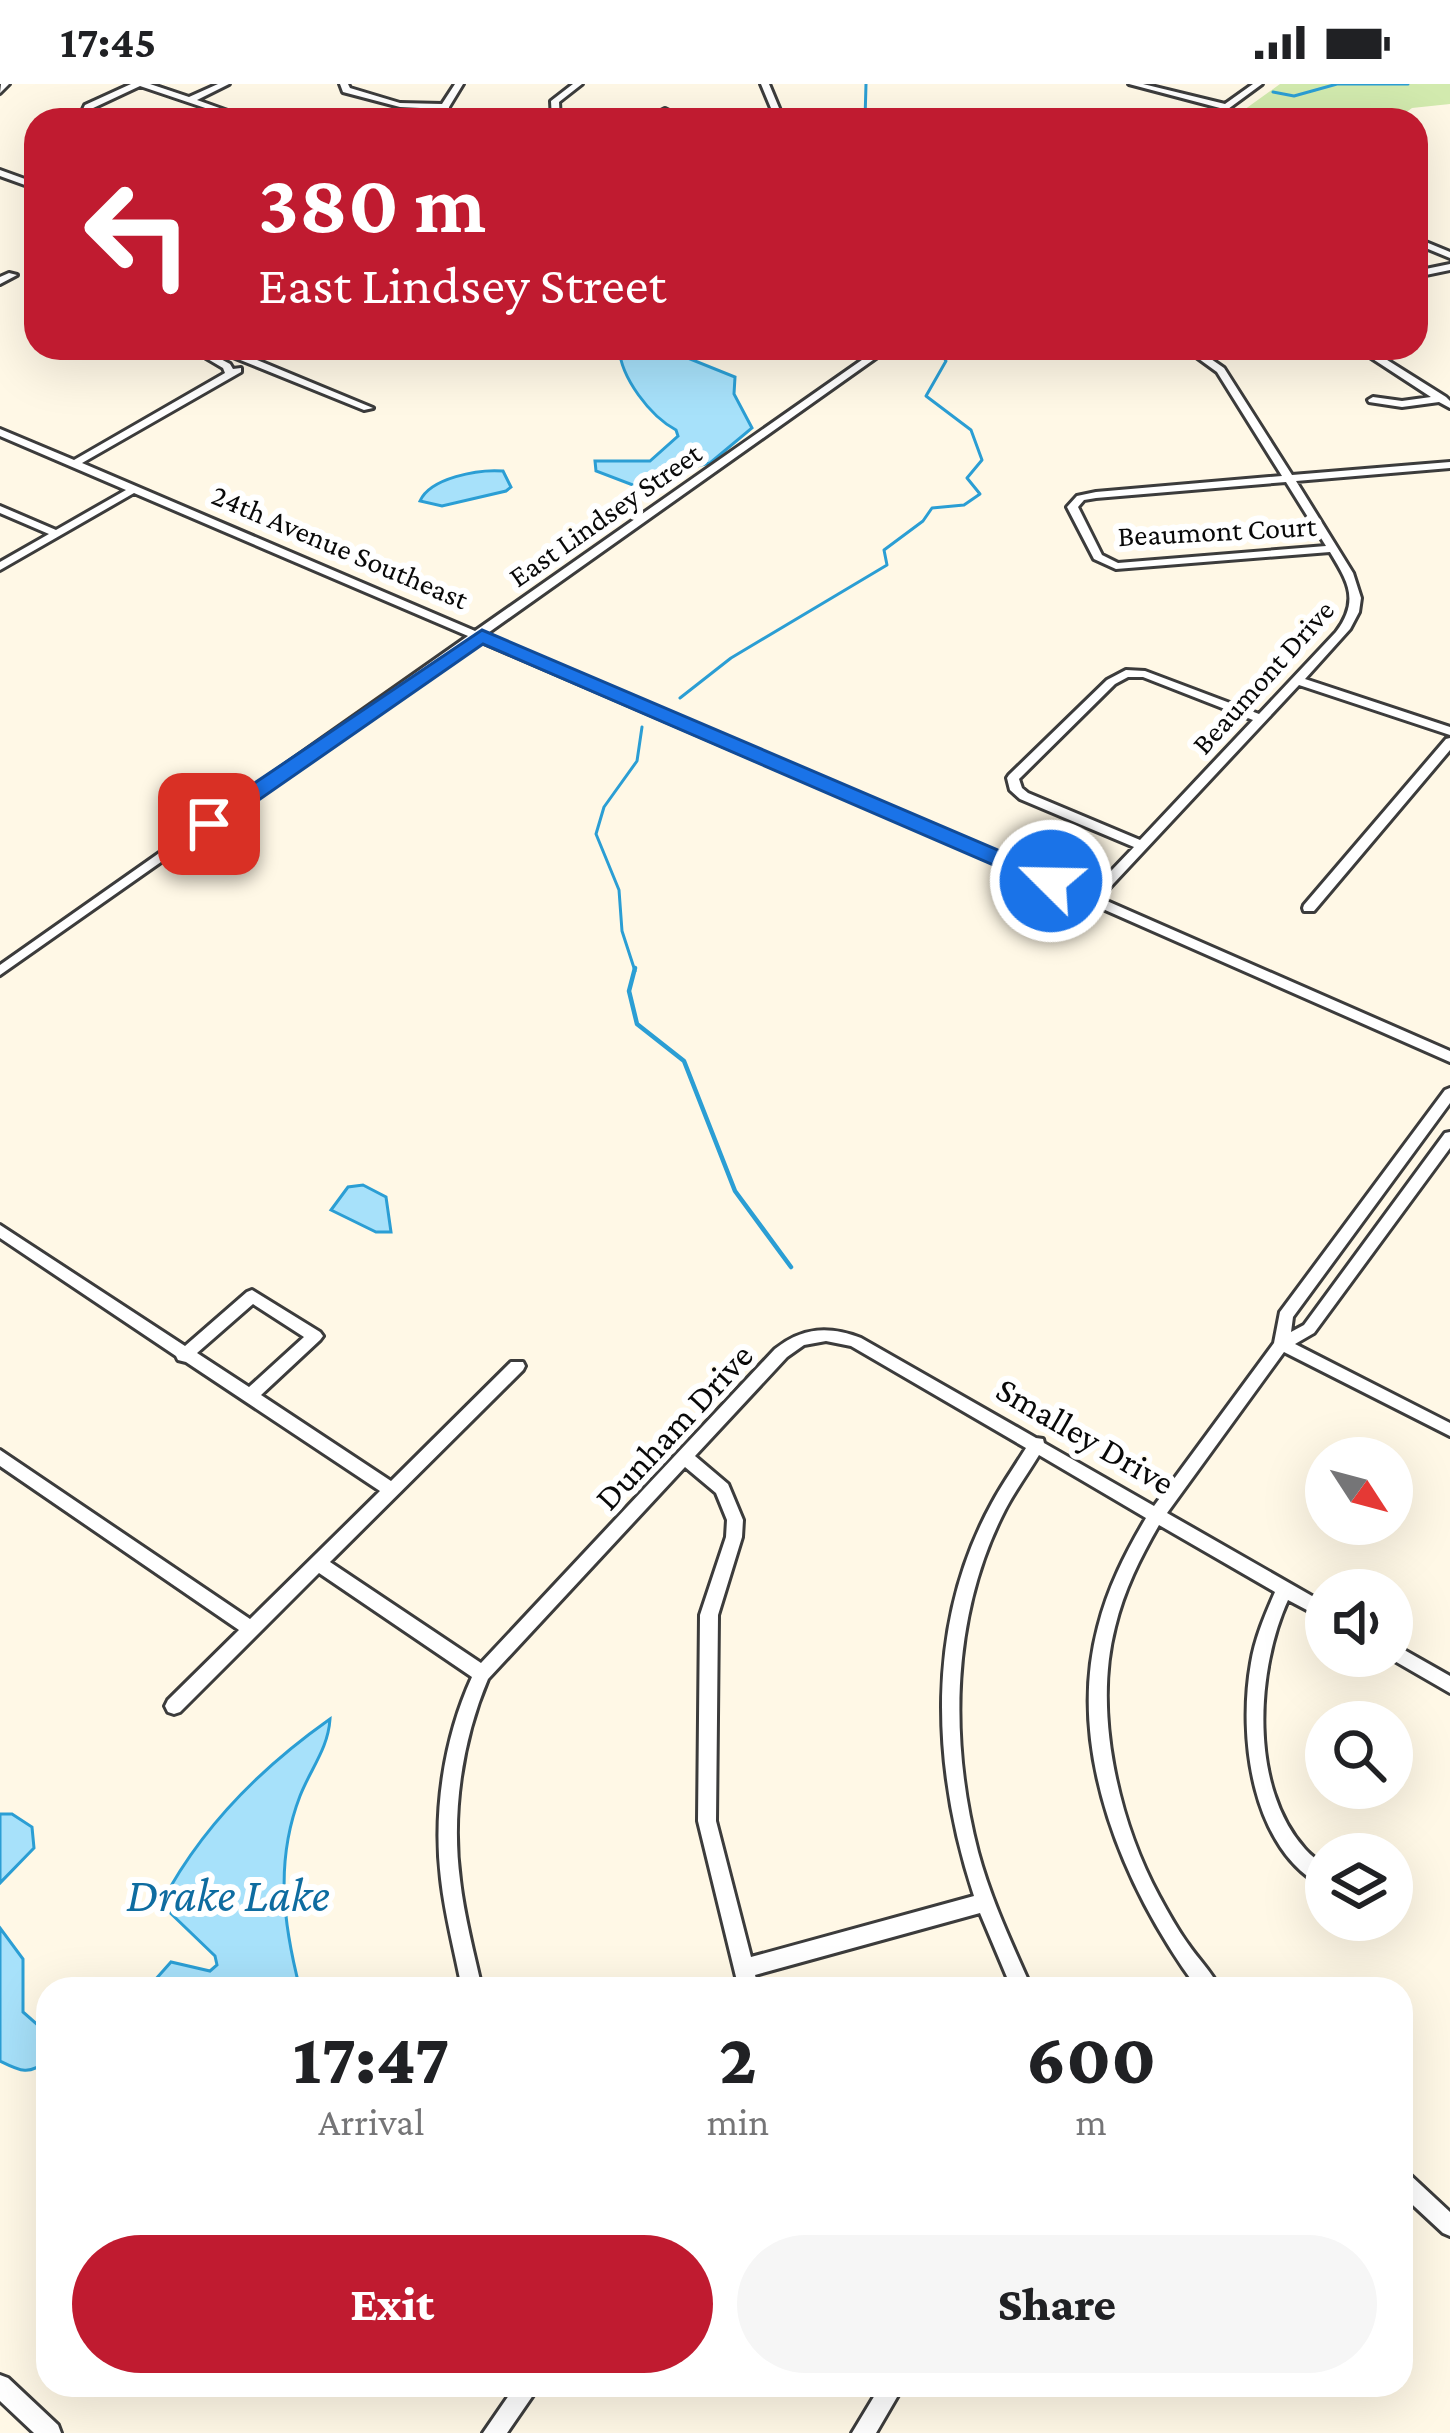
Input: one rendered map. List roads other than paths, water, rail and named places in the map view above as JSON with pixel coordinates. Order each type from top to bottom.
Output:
[{"type":"street","points":[[91,108],[140,84],[214,108]]},
{"type":"street","points":[[190,100],[225,84]]},
{"type":"street","points":[[344,84],[346,90],[392,104],[445,106],[460,84]]},
{"type":"street","points":[[555,108],[555,101],[578,84]]},
{"type":"street","points":[[1132,84],[1226,107],[1258,84]]},
{"type":"street","points":[[0,281],[12,275]]},
{"type":"street","points":[[215,360],[230,374]]},
{"type":"street","points":[[246,360],[368,408]]},
{"type":"street","name":"East Lindsey Street","points":[[0,971],[869,360]]},
{"type":"street","name":"Beaumont Drive","points":[[1092,898],[1350,623],[1357,607],[1355,586],[1221,370],[1209,360]]},
{"type":"street","points":[[1380,360],[1446,402]]},
{"type":"street","points":[[74,464],[251,362]]},
{"type":"street","points":[[1373,400],[1446,402]]},
{"type":"street","name":"24th Avenue Southeast","points":[[0,432],[1092,898],[1450,1057]]},
{"type":"street","points":[[1290,478],[1450,465]]},
{"type":"street","name":"Beaumont Court","points":[[1290,478],[1086,496],[1072,507],[1097,557],[1117,566],[1332,549]]},
{"type":"street","points":[[0,567],[134,489]]},
{"type":"street","points":[[0,508],[57,534]]},
{"type":"street","points":[[1141,844],[1024,796],[1014,787],[1016,774],[1115,678],[1138,673],[1260,718]]},
{"type":"street","points":[[1297,680],[1450,731]]},
{"type":"street","points":[[1309,908],[1450,742]]},
{"type":"street","points":[[1282,1344],[1285,1316],[1450,1093]]},
{"type":"street","points":[[1201,1977],[1172,1939],[1135,1864],[1113,1798],[1099,1711],[1104,1641],[1115,1599],[1131,1561],[1160,1515],[1282,1344],[1309,1329],[1450,1136]]},
{"type":"street","points":[[2,1235],[392,1490]]},
{"type":"street","points":[[184,1356],[252,1296],[315,1336],[248,1397]]},
{"type":"street","name":"Smalley Drive","points":[[808,1336],[839,1335],[856,1342],[1305,1601]]},
{"type":"street","name":"Dunham Drive","points":[[482,1674],[781,1353],[808,1336]]},
{"type":"street","points":[[1282,1344],[1450,1430]]},
{"type":"street","points":[[174,1706],[517,1366]]},
{"type":"street","points":[[1017,1977],[983,1903],[953,1786],[948,1702],[951,1664],[976,1553],[1005,1491],[1036,1444]]},
{"type":"street","points":[[0,1457],[251,1630]]},
{"type":"street","points":[[685,1457],[722,1489],[735,1520],[709,1615],[706,1821],[747,1977]]},
{"type":"street","points":[[318,1564],[482,1674],[460,1738],[449,1835],[449,1874],[470,1977]]},
{"type":"street","points":[[1285,1589],[1263,1636],[1255,1667],[1256,1734],[1262,1772],[1289,1843],[1305,1864]]},
{"type":"street","points":[[1413,1663],[1450,1685]]},
{"type":"street","points":[[754,1977],[983,1903]]},
{"type":"street","points":[[1413,2191],[1450,2226]]},
{"type":"street","points":[[0,2386],[50,2433]]},
{"type":"street","points":[[494,2433],[520,2397]]},
{"type":"street","points":[[863,2433],[886,2397]]},
{"type":"water","points":[[621,360],[693,360],[735,377],[734,394],[752,428],[710,463],[688,468],[667,487],[638,487],[596,471],[595,461],[650,461],[678,436],[638,395]]},
{"type":"water","points":[[503,471],[511,487],[506,491],[442,506],[420,501],[444,481]]},
{"type":"water","points":[[363,1185],[386,1197],[391,1232],[376,1232],[331,1210],[348,1187]]},
{"type":"water","name":"Drake Lake","points":[[330,1719],[287,1844],[284,1892],[297,1977],[158,1977],[171,1962],[210,1971],[217,1965],[215,1956],[161,1904],[214,1825],[280,1758]]},
{"type":"water","points":[[0,1814],[12,1814],[32,1827],[34,1848],[0,1883]]},
{"type":"water","points":[[0,1928],[23,1959],[23,2012],[36,2023],[36,2067],[19,2069],[0,2061]]},
{"type":"waterway","points":[[865,108],[866,84]]},
{"type":"waterway","points":[[1273,92],[1294,96],[1337,84],[1408,84]]},
{"type":"waterway","points":[[680,698],[731,658],[887,565],[884,550],[923,521],[932,508],[964,505],[980,494],[967,478],[982,460],[971,430],[926,396],[945,360]]},
{"type":"waterway","points":[[635,970],[622,931],[619,890],[596,834],[604,807],[637,761],[642,727]]},
{"type":"waterway","points":[[635,970],[629,991],[637,1024],[684,1061],[735,1191],[791,1267]]}]
